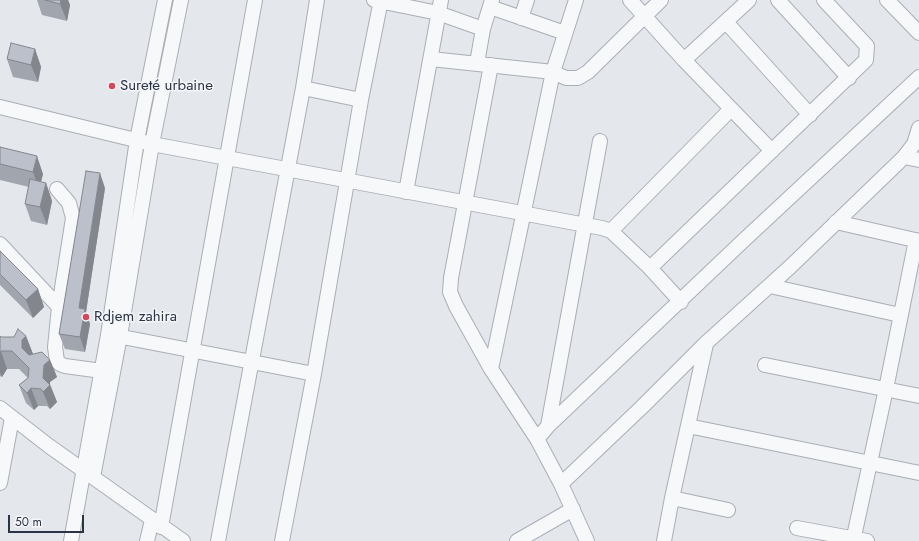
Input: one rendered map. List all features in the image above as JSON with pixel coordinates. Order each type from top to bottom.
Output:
[{"type":"street","points":[[88,474],[102,371],[114,336],[137,140],[165,0]]},
{"type":"street","points":[[71,541],[88,474],[181,0]]},
{"type":"street","points":[[147,541],[156,523],[192,351],[255,0]]},
{"type":"street","points":[[218,541],[303,88],[317,0]]},
{"type":"street","points":[[282,541],[314,374],[379,0],[440,7],[483,29]]},
{"type":"street","points":[[521,18],[527,0]]},
{"type":"street","points":[[491,369],[522,214],[553,72],[576,0]]},
{"type":"street","points":[[630,0],[684,60],[772,150]]},
{"type":"street","points":[[431,59],[553,72],[562,77],[571,79],[578,78],[588,72],[661,0]]},
{"type":"street","points":[[684,60],[748,0]]},
{"type":"street","points":[[778,0],[849,78]]},
{"type":"street","points":[[650,268],[866,60],[868,51],[867,46],[824,0]]},
{"type":"street","points":[[887,0],[919,33]]},
{"type":"street","points":[[565,33],[521,18],[491,4],[483,29],[484,64],[465,204],[451,278],[450,292],[456,306],[491,369],[537,439],[561,484],[587,541]]},
{"type":"street","points":[[406,192],[440,7]]},
{"type":"street","points":[[726,22],[810,115]]},
{"type":"street","points":[[537,439],[548,426],[919,77]]},
{"type":"street","points":[[303,88],[361,100]]},
{"type":"street","points":[[0,107],[152,144],[465,204],[585,224],[611,231],[650,268],[681,302]]},
{"type":"street","points":[[611,231],[731,109]]},
{"type":"street","points":[[561,484],[642,407],[706,343],[770,286],[904,157],[914,144],[919,128]]},
{"type":"street","points":[[548,426],[600,142]]},
{"type":"street","points":[[904,157],[919,160]]},
{"type":"street","points":[[57,189],[69,203],[73,218],[55,348],[57,361],[65,366],[102,371]]},
{"type":"street","points":[[836,222],[917,241],[853,540]]},
{"type":"street","points":[[0,244],[60,307]]},
{"type":"street","points":[[770,286],[900,315]]},
{"type":"street","points":[[114,336],[314,374]]},
{"type":"street","points":[[664,541],[706,343]]},
{"type":"street","points":[[765,365],[886,388],[919,396]]},
{"type":"street","points":[[0,408],[88,474],[182,541]]},
{"type":"street","points":[[0,483],[12,418]]},
{"type":"street","points":[[688,426],[919,473]]},
{"type":"street","points":[[672,498],[728,510]]},
{"type":"street","points":[[517,541],[572,509]]},
{"type":"street","points":[[798,528],[853,540],[867,541]]},
{"type":"building","points":[[45,0],[61,0],[60,4]]},
{"type":"building","points":[[11,43],[35,49],[31,65],[7,59]]},
{"type":"building","points":[[0,147],[37,156],[33,172],[0,164]]},
{"type":"building","points":[[86,171],[100,173],[79,308],[85,309],[80,337],[59,334]]},
{"type":"building","points":[[30,179],[46,183],[40,207],[25,204]]},
{"type":"building","points":[[0,251],[38,289],[26,300],[0,274]]},
{"type":"building","points":[[18,329],[26,336],[22,340],[22,348],[29,355],[42,352],[50,360],[44,365],[43,378],[50,385],[43,392],[41,389],[31,388],[27,393],[19,385],[28,378],[29,368],[12,351],[1,351],[0,353],[0,336],[14,337]]},
{"type":"place","name":"Sureté urbaine","points":[[112,86]]},
{"type":"place","name":"Rdjem zahira","points":[[86,317]]}]
